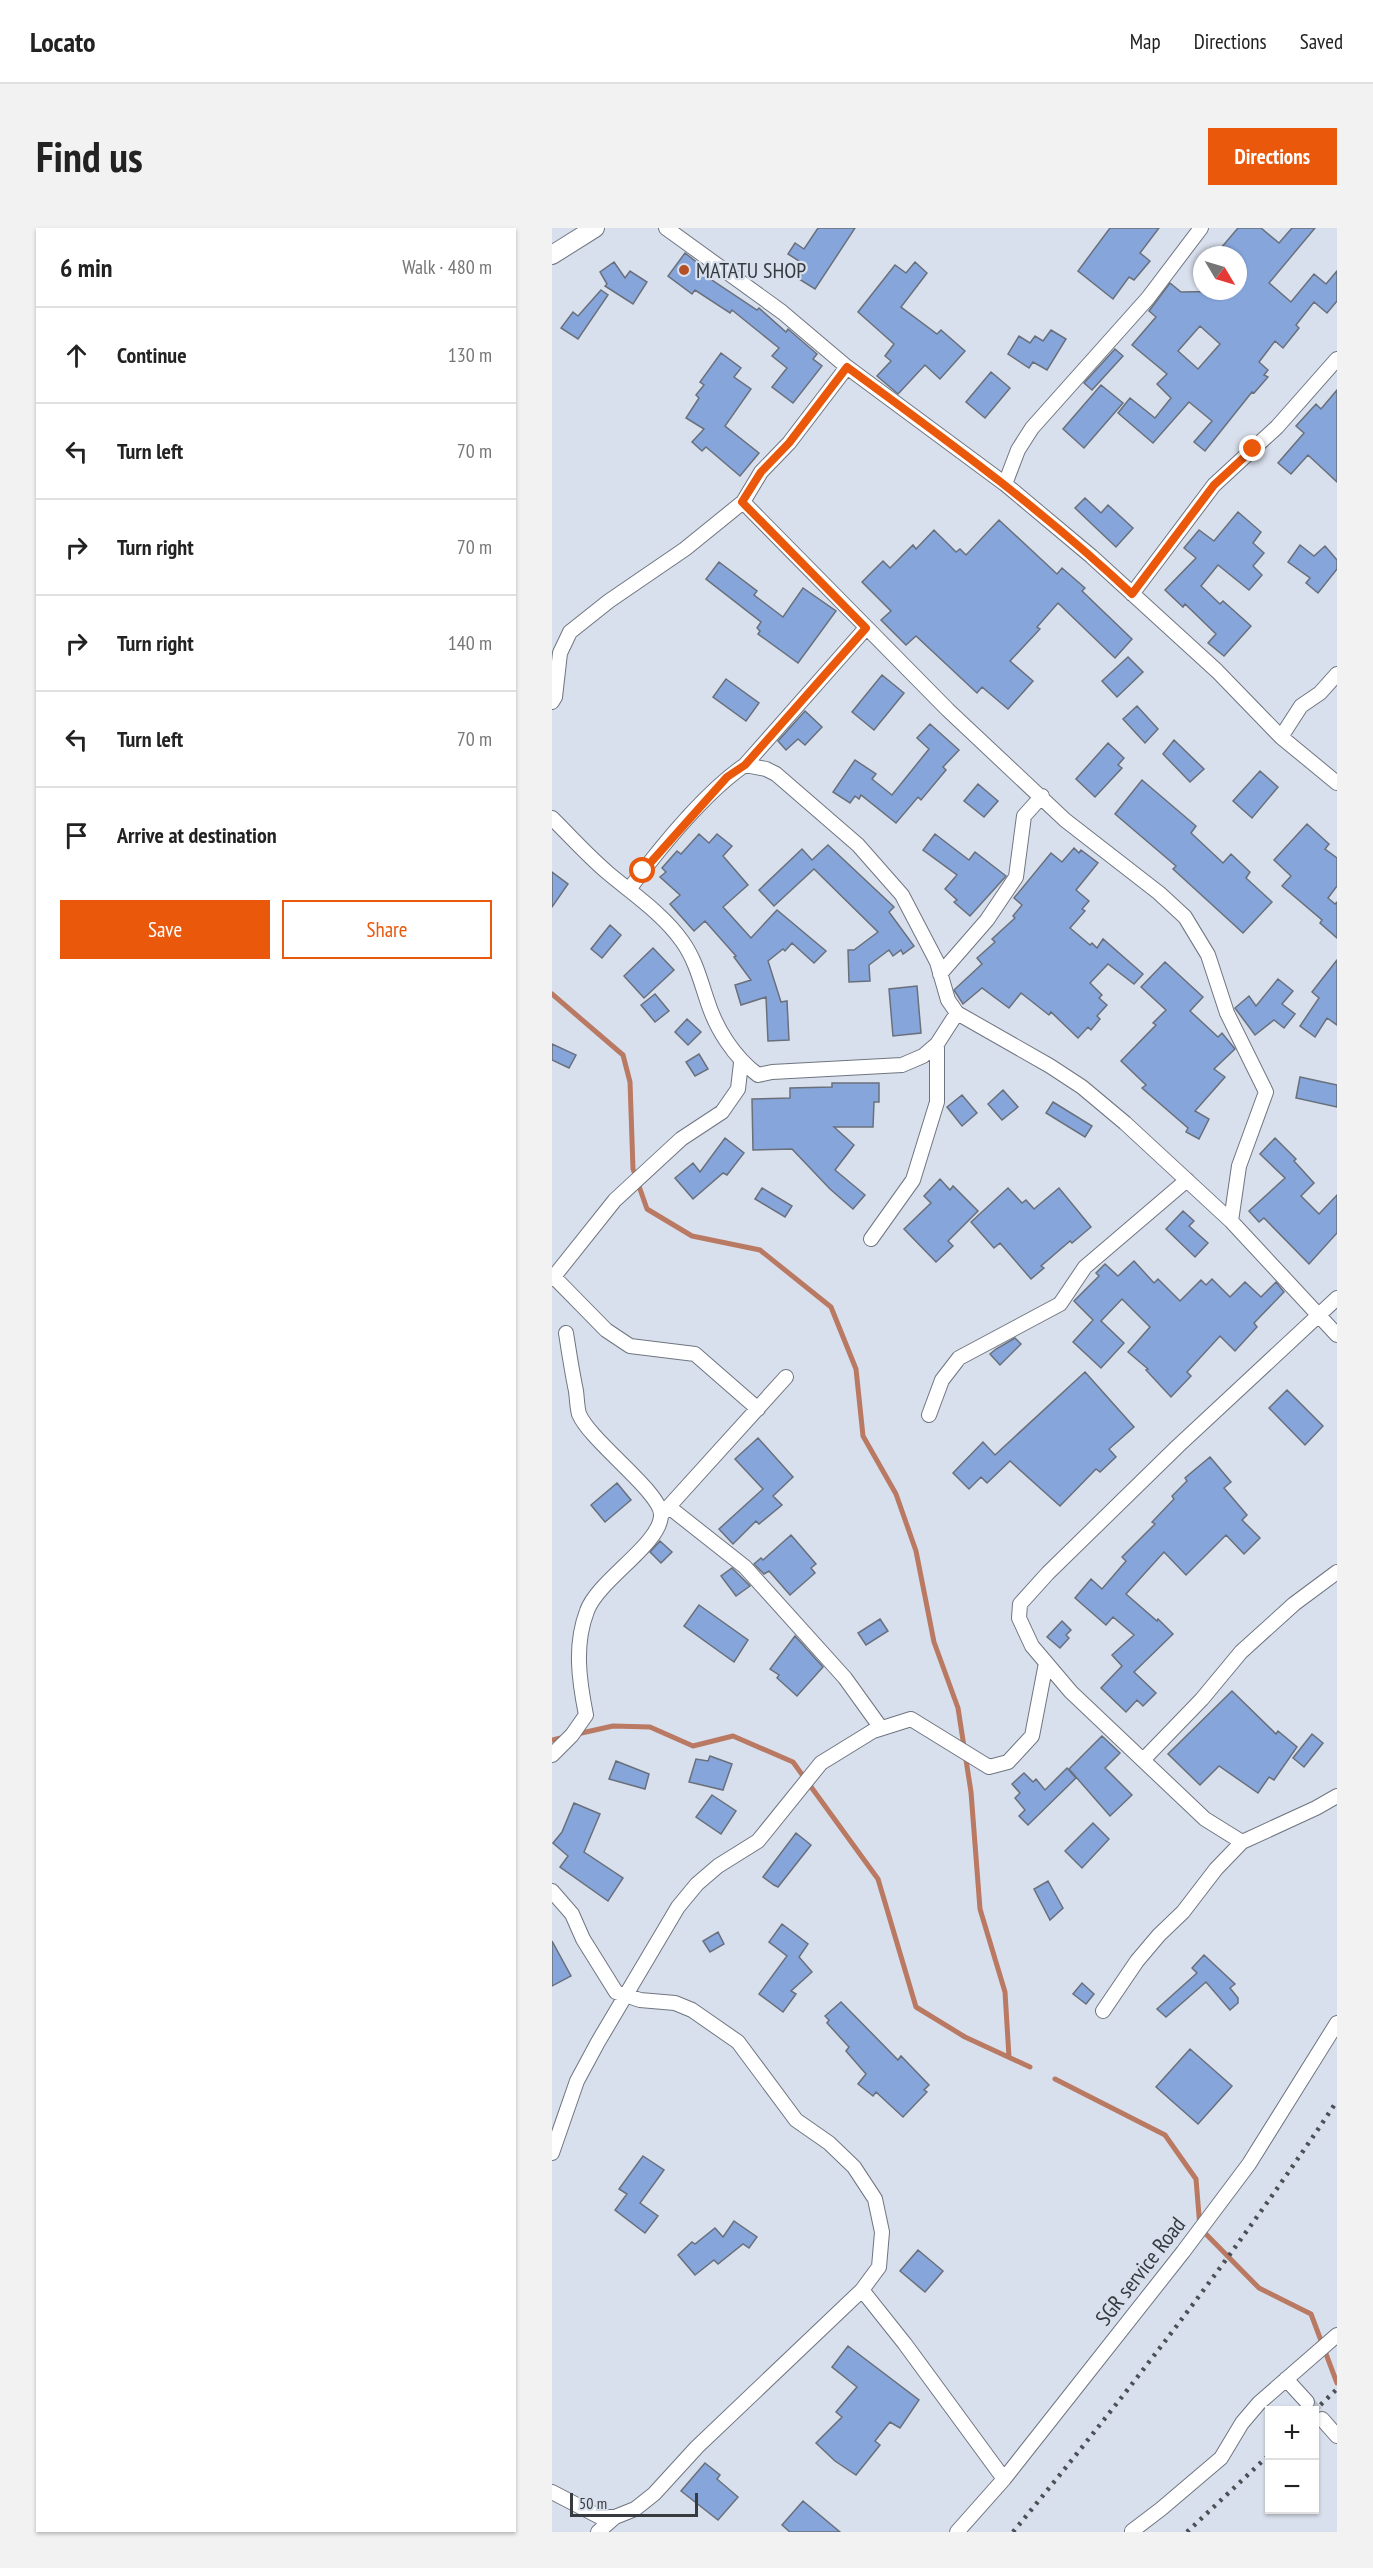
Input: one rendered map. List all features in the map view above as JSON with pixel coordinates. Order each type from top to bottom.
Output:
[{"type":"main road","points":[[552,255],[595,228]]},
{"type":"street","points":[[666,228],[782,312],[847,367],[1005,484],[1091,556],[1217,671],[1281,737],[1337,783]]},
{"type":"street","points":[[1005,484],[1018,450],[1032,428],[1148,298],[1201,228]]},
{"type":"street","points":[[1132,594],[1214,485],[1277,427],[1337,359]]},
{"type":"street","points":[[552,702],[555,697],[560,653],[570,632],[609,601],[685,549],[742,502],[761,472],[789,443],[847,367]]},
{"type":"street","points":[[742,502],[963,724],[1065,820],[1159,893],[1185,917],[1208,956],[1227,1013],[1266,1092],[1239,1166],[1231,1221]]},
{"type":"street","points":[[630,888],[697,810],[727,777],[745,765],[866,628]]},
{"type":"street","points":[[1281,737],[1300,706],[1320,693],[1337,675]]},
{"type":"street","points":[[745,765],[766,769],[776,774],[858,845],[902,895],[937,962],[948,1000],[957,1013],[1083,1087],[1231,1221],[1337,1335]]},
{"type":"street","points":[[940,974],[987,920],[1016,877],[1024,816],[1042,796]]},
{"type":"street","points":[[552,818],[608,873],[630,888],[680,938],[690,952],[719,1029],[741,1063],[758,1075],[772,1072],[902,1065],[923,1056],[937,1044],[957,1013]]},
{"type":"street","points":[[872,1239],[913,1180],[931,1126],[937,1102],[937,1044]]},
{"type":"street","points":[[741,1063],[738,1089],[722,1112],[681,1139],[645,1170],[615,1200],[553,1278],[606,1330],[630,1346],[695,1354],[758,1409]]},
{"type":"street","points":[[929,1415],[942,1380],[959,1358],[1060,1304],[1084,1267],[1187,1179]]},
{"type":"street","points":[[1242,1842],[1205,1819],[1144,1759],[1093,1714],[1032,1646],[1019,1618],[1020,1604],[1178,1446],[1337,1298]]},
{"type":"street","points":[[566,1333],[579,1415],[621,1466],[650,1492],[665,1511],[746,1566],[845,1678],[881,1728]]},
{"type":"street","points":[[552,1755],[572,1735],[586,1715],[578,1650],[587,1609],[604,1585],[650,1539],[665,1511],[786,1377]]},
{"type":"street","points":[[1144,1759],[1242,1652],[1294,1604],[1337,1572]]},
{"type":"street","points":[[552,2153],[577,2081],[678,1907],[697,1884],[718,1866],[758,1841],[821,1763],[881,1728],[911,1719],[989,1767],[1008,1762],[1032,1736],[1046,1663]]},
{"type":"street","points":[[1103,2011],[1137,1961],[1183,1912],[1216,1869],[1242,1842],[1337,1796]]},
{"type":"street","points":[[552,1891],[572,1914],[605,1978],[616,1992],[640,2000],[675,2003],[692,2010],[738,2042],[796,2120],[829,2143],[854,2167],[875,2199],[882,2232],[879,2267],[862,2290],[697,2447],[654,2494],[635,2509],[615,2517],[598,2532]]},
{"type":"street","name":"SGR service Road","points":[[957,2532],[1004,2479],[1183,2252],[1248,2164],[1337,2023]]},
{"type":"street","points":[[862,2290],[905,2344],[1004,2479]]},
{"type":"street","points":[[1132,2530],[1161,2509],[1221,2458],[1242,2423],[1259,2403],[1337,2335]]},
{"type":"street","points":[[1286,2379],[1307,2402]]},
{"type":"street","points":[[1322,2419],[1337,2436]]},
{"type":"street","points":[[552,2492],[600,2517],[615,2517]]},
{"type":"building","points":[[818,228],[855,228],[815,289],[799,279],[807,266],[788,254],[795,243],[804,249]]},
{"type":"building","points":[[1110,228],[1159,228],[1140,253],[1150,261],[1134,280],[1129,277],[1113,299],[1078,271]]},
{"type":"building","points":[[1238,228],[1261,228],[1279,243],[1292,228],[1315,228],[1269,283],[1291,302],[1314,274],[1326,284],[1337,271],[1337,301],[1327,313],[1314,302],[1296,325],[1299,328],[1283,348],[1275,341],[1259,362],[1268,370],[1264,375],[1268,377],[1254,393],[1252,392],[1205,451],[1194,442],[1212,421],[1189,402],[1153,443],[1118,413],[1130,398],[1155,418],[1171,398],[1157,384],[1167,374],[1132,345],[1156,317],[1149,311],[1170,283],[1181,292],[1193,292],[1193,300],[1247,300],[1247,246],[1223,246]],"holes":[[[1200,326],[1220,344],[1198,369],[1178,351]]]},
{"type":"building","points":[[685,253],[709,272],[706,276],[757,310],[759,308],[786,332],[788,329],[817,354],[813,359],[822,366],[793,403],[772,387],[787,368],[772,356],[779,348],[732,310],[730,313],[695,290],[692,294],[668,276]]},
{"type":"building","points":[[614,262],[625,278],[630,271],[647,282],[633,304],[605,286],[607,284],[600,272]]},
{"type":"building","points":[[915,262],[927,273],[901,307],[937,334],[941,330],[965,351],[940,379],[925,365],[898,394],[877,376],[891,361],[885,356],[894,344],[858,312],[895,265],[906,273]]},
{"type":"building","points":[[601,290],[608,295],[578,339],[561,328],[573,312],[578,316]]},
{"type":"building","points":[[1051,330],[1066,339],[1047,370],[1033,362],[1029,368],[1008,354],[1019,336],[1030,343],[1035,336],[1043,341]]},
{"type":"building","points":[[1115,349],[1123,356],[1092,390],[1084,383]]},
{"type":"building","points":[[721,353],[741,368],[734,377],[751,389],[725,426],[759,453],[740,476],[706,447],[702,451],[692,442],[704,429],[686,418],[699,398],[696,395],[704,385],[700,382]]},
{"type":"building","points":[[991,372],[1010,388],[985,418],[966,402]]},
{"type":"building","points":[[1101,385],[1123,403],[1084,448],[1063,429]]},
{"type":"building","points":[[1337,390],[1337,482],[1308,455],[1291,474],[1278,463],[1304,433],[1296,426],[1316,404],[1321,409]]},
{"type":"building","points":[[1085,498],[1101,513],[1108,505],[1133,528],[1116,547],[1075,508]]},
{"type":"building","points":[[1238,512],[1261,532],[1253,543],[1264,553],[1253,566],[1262,575],[1249,590],[1218,565],[1201,586],[1220,604],[1223,601],[1251,626],[1224,656],[1208,643],[1216,634],[1185,604],[1183,607],[1165,590],[1196,558],[1184,548],[1199,530],[1214,541]]},
{"type":"building","points":[[999,520],[1057,574],[1062,568],[1085,588],[1082,591],[1132,639],[1115,658],[1058,603],[1037,627],[1040,629],[1010,661],[1033,681],[1008,709],[982,687],[977,693],[916,636],[906,645],[881,620],[891,611],[862,582],[883,561],[890,568],[913,545],[916,549],[934,530],[956,552],[960,549],[966,555]]},
{"type":"building","points":[[1300,545],[1314,556],[1325,546],[1337,560],[1337,569],[1318,593],[1306,583],[1310,578],[1288,562]]},
{"type":"building","points":[[719,562],[757,591],[754,595],[783,617],[803,588],[836,611],[798,663],[758,634],[760,631],[757,628],[761,622],[706,579]]},
{"type":"building","points":[[1128,657],[1143,672],[1117,697],[1102,681]]},
{"type":"building","points":[[882,675],[904,693],[874,730],[852,712]]},
{"type":"building","points":[[726,679],[759,703],[746,721],[713,697]]},
{"type":"building","points":[[1137,706],[1158,729],[1145,743],[1123,719]]},
{"type":"building","points":[[805,711],[822,727],[805,745],[798,739],[786,750],[778,741]]},
{"type":"building","points":[[930,724],[959,750],[943,767],[946,770],[921,800],[918,797],[896,823],[861,795],[859,799],[855,796],[850,803],[833,792],[855,760],[876,774],[872,779],[892,795],[929,749],[917,738]]},
{"type":"building","points":[[1174,740],[1204,769],[1190,782],[1163,754]]},
{"type":"building","points":[[1108,743],[1124,758],[1118,765],[1122,768],[1095,797],[1076,779]]},
{"type":"building","points":[[1260,771],[1278,787],[1252,818],[1233,801]]},
{"type":"building","points":[[1142,780],[1196,826],[1191,833],[1223,863],[1231,854],[1250,872],[1246,878],[1272,902],[1243,933],[1173,869],[1176,866],[1115,814]]},
{"type":"building","points":[[978,784],[998,801],[984,817],[964,801]]},
{"type":"building","points":[[1307,824],[1329,844],[1325,849],[1337,858],[1337,886],[1328,898],[1335,904],[1337,902],[1337,938],[1320,923],[1322,920],[1282,886],[1291,876],[1274,860]]},
{"type":"building","points":[[699,834],[709,843],[717,834],[732,846],[723,856],[748,885],[723,907],[751,938],[777,910],[826,951],[814,963],[792,943],[785,951],[783,949],[768,961],[781,1002],[787,1001],[789,1040],[768,1041],[766,997],[741,1005],[735,985],[751,980],[734,957],[736,956],[705,921],[694,931],[670,904],[680,895],[660,877],[666,872],[662,868],[677,851],[681,854]]},
{"type":"building","points":[[935,834],[969,860],[975,852],[1006,876],[970,916],[954,902],[957,900],[945,889],[957,875],[923,850]]},
{"type":"building","points":[[828,845],[894,907],[889,912],[914,946],[903,954],[901,950],[893,956],[889,950],[869,965],[870,981],[849,982],[848,950],[854,950],[878,932],[814,869],[774,906],[759,890],[802,849],[812,860]]},
{"type":"building","points":[[1074,848],[1079,853],[1081,850],[1098,863],[1076,890],[1089,901],[1082,909],[1085,911],[1070,928],[1097,948],[1103,939],[1143,974],[1134,984],[1108,964],[1090,983],[1102,995],[1099,998],[1107,1005],[1097,1016],[1100,1019],[1091,1030],[1088,1027],[1078,1038],[1051,1012],[1049,1015],[1021,993],[1009,1008],[982,988],[963,1004],[954,990],[982,964],[977,958],[995,942],[992,939],[1015,918],[1013,916],[1022,905],[1014,898],[1051,853],[1062,862]]},
{"type":"building","points":[[552,872],[568,884],[552,907]]},
{"type":"building","points":[[610,925],[621,935],[602,958],[591,949]]},
{"type":"building","points":[[653,948],[674,970],[644,998],[624,976]]},
{"type":"building","points":[[1337,960],[1337,1025],[1327,1018],[1315,1037],[1300,1026],[1319,998],[1312,992]]},
{"type":"building","points":[[1165,962],[1203,997],[1190,1011],[1218,1037],[1222,1033],[1235,1049],[1214,1069],[1225,1077],[1195,1111],[1209,1119],[1199,1139],[1186,1132],[1188,1128],[1142,1088],[1146,1085],[1121,1061],[1156,1025],[1153,1023],[1166,1010],[1141,987]]},
{"type":"building","points":[[1278,979],[1293,991],[1282,1004],[1295,1014],[1284,1028],[1274,1020],[1255,1035],[1235,1008],[1249,996],[1256,1006]]},
{"type":"building","points":[[917,986],[921,1033],[893,1036],[889,989]]},
{"type":"building","points":[[655,994],[669,1011],[655,1022],[641,1005]]},
{"type":"building","points":[[687,1019],[701,1032],[688,1045],[675,1032]]},
{"type":"building","points":[[552,1044],[576,1055],[569,1068],[552,1060]]},
{"type":"building","points":[[699,1054],[708,1069],[695,1076],[686,1062]]},
{"type":"building","points":[[1300,1077],[1337,1085],[1337,1107],[1296,1098]]},
{"type":"building","points":[[832,1083],[879,1083],[879,1102],[874,1102],[873,1127],[834,1127],[854,1145],[835,1170],[865,1195],[853,1209],[830,1189],[792,1149],[753,1150],[752,1099],[790,1098],[790,1088],[832,1087]]},
{"type":"building","points":[[1003,1090],[1018,1107],[1002,1120],[988,1104]]},
{"type":"building","points":[[962,1095],[977,1113],[962,1126],[947,1107]]},
{"type":"building","points":[[1053,1102],[1092,1126],[1085,1137],[1046,1113]]},
{"type":"building","points":[[725,1138],[744,1153],[727,1175],[723,1173],[693,1199],[675,1178],[693,1163],[700,1172]]},
{"type":"building","points":[[1275,1138],[1296,1159],[1294,1161],[1314,1183],[1301,1196],[1319,1214],[1337,1195],[1337,1233],[1309,1264],[1264,1218],[1259,1222],[1249,1211],[1285,1178],[1260,1154]]},
{"type":"building","points":[[940,1179],[950,1190],[953,1186],[978,1211],[948,1241],[953,1246],[936,1262],[904,1229],[931,1203],[924,1196]]},
{"type":"building","points":[[762,1188],[792,1206],[785,1217],[755,1199]]},
{"type":"building","points":[[1008,1188],[1022,1203],[1026,1200],[1034,1209],[1059,1188],[1091,1227],[1072,1243],[1070,1241],[1041,1266],[1044,1268],[1031,1279],[1000,1243],[994,1248],[971,1222]]},
{"type":"building","points":[[1183,1211],[1194,1221],[1189,1226],[1208,1243],[1195,1257],[1166,1229]]},
{"type":"building","points":[[1134,1261],[1154,1283],[1158,1279],[1180,1301],[1201,1280],[1206,1285],[1212,1279],[1230,1297],[1245,1282],[1261,1297],[1276,1282],[1284,1292],[1254,1323],[1257,1327],[1235,1351],[1220,1336],[1187,1372],[1191,1376],[1171,1397],[1146,1370],[1148,1369],[1128,1352],[1150,1327],[1122,1299],[1101,1321],[1124,1343],[1101,1368],[1073,1342],[1093,1320],[1074,1301],[1099,1276],[1096,1273],[1105,1264],[1118,1276]]},
{"type":"building","points":[[1015,1338],[1021,1344],[1000,1365],[990,1354]]},
{"type":"building","points":[[1085,1372],[1134,1427],[1109,1449],[1116,1457],[1100,1472],[1096,1469],[1060,1506],[1010,1461],[987,1483],[981,1477],[969,1489],[953,1473],[983,1442],[995,1455]]},
{"type":"building","points":[[1287,1390],[1323,1426],[1305,1445],[1269,1408]]},
{"type":"building","points":[[758,1438],[793,1477],[773,1496],[782,1505],[759,1524],[756,1521],[733,1544],[719,1529],[763,1489],[735,1459]]},
{"type":"building","points":[[1210,1457],[1231,1482],[1224,1488],[1247,1515],[1242,1520],[1260,1538],[1244,1554],[1226,1535],[1186,1575],[1164,1552],[1126,1594],[1173,1634],[1134,1672],[1156,1693],[1143,1706],[1137,1700],[1126,1712],[1101,1688],[1122,1666],[1112,1655],[1134,1635],[1113,1617],[1106,1625],[1075,1598],[1091,1579],[1102,1589],[1126,1561],[1122,1557],[1155,1524],[1152,1522],[1174,1499],[1172,1496],[1187,1481],[1185,1478]]},
{"type":"building","points":[[617,1483],[631,1500],[605,1522],[591,1505]]},
{"type":"building","points":[[791,1535],[816,1564],[811,1568],[815,1573],[790,1595],[769,1571],[764,1574],[754,1564],[761,1558],[763,1560]]},
{"type":"building","points":[[660,1541],[672,1552],[661,1563],[650,1552]]},
{"type":"building","points":[[732,1568],[750,1586],[736,1596],[721,1576]]},
{"type":"building","points":[[699,1605],[748,1640],[734,1662],[684,1626]]},
{"type":"building","points":[[880,1619],[888,1631],[866,1645],[858,1633]]},
{"type":"building","points":[[1062,1621],[1071,1630],[1066,1635],[1069,1638],[1060,1648],[1047,1637]]},
{"type":"building","points":[[795,1636],[823,1667],[797,1696],[777,1678],[779,1675],[770,1669]]},
{"type":"building","points":[[1232,1691],[1276,1734],[1278,1731],[1297,1747],[1274,1780],[1269,1777],[1258,1793],[1219,1766],[1200,1785],[1168,1754]]},
{"type":"building","points":[[1312,1734],[1323,1743],[1304,1767],[1293,1758]]},
{"type":"building","points":[[1102,1736],[1120,1753],[1105,1768],[1132,1795],[1110,1816],[1069,1769]]},
{"type":"building","points":[[710,1756],[732,1764],[723,1790],[689,1782],[696,1759],[708,1761]]},
{"type":"building","points":[[616,1761],[649,1774],[645,1789],[609,1779]]},
{"type":"building","points":[[1067,1768],[1076,1778],[1028,1825],[1019,1816],[1025,1810],[1015,1798],[1020,1793],[1012,1784],[1024,1773],[1033,1782],[1036,1779],[1045,1790]]},
{"type":"building","points":[[712,1795],[736,1811],[721,1834],[696,1817]]},
{"type":"building","points":[[574,1803],[600,1814],[584,1852],[623,1878],[608,1901],[560,1867],[568,1856],[553,1843],[562,1832]]},
{"type":"building","points":[[1093,1823],[1109,1839],[1082,1868],[1065,1851]]},
{"type":"building","points":[[796,1833],[811,1845],[778,1887],[763,1877]]},
{"type":"building","points":[[1048,1881],[1063,1908],[1050,1920],[1034,1889]]},
{"type":"building","points":[[782,1924],[808,1944],[799,1957],[812,1972],[791,1991],[796,1994],[783,2012],[759,1994],[787,1956],[769,1942]]},
{"type":"building","points":[[718,1932],[724,1944],[710,1952],[703,1941]]},
{"type":"building","points":[[552,1941],[571,1976],[552,1986]]},
{"type":"building","points":[[1204,1955],[1235,1984],[1230,1988],[1238,1998],[1238,2003],[1230,2010],[1206,1982],[1166,2017],[1157,2009],[1197,1973],[1192,1968]]},
{"type":"building","points":[[1082,1983],[1094,1994],[1086,2004],[1073,1994]]},
{"type":"building","points":[[841,2002],[898,2060],[901,2056],[929,2085],[924,2090],[927,2092],[903,2117],[876,2092],[873,2096],[858,2084],[866,2074],[846,2051],[849,2047],[827,2023],[829,2020],[825,2016]]},
{"type":"building","points":[[1190,2049],[1232,2086],[1198,2124],[1156,2087]]},
{"type":"building","points":[[643,2156],[664,2170],[640,2203],[658,2216],[645,2233],[615,2210],[627,2194],[619,2189]]},
{"type":"building","points":[[734,2221],[757,2237],[749,2248],[743,2244],[718,2264],[714,2260],[695,2275],[678,2255],[692,2242],[695,2244],[715,2228],[723,2237]]},
{"type":"building","points":[[918,2250],[943,2271],[925,2292],[900,2271]]},
{"type":"building","points":[[848,2346],[919,2400],[900,2428],[890,2422],[875,2441],[880,2445],[856,2475],[835,2461],[816,2443],[842,2417],[836,2412],[857,2387],[832,2367]]},
{"type":"building","points":[[705,2463],[720,2475],[717,2479],[738,2497],[718,2520],[681,2491]]},
{"type":"building","points":[[803,2501],[840,2532],[790,2532],[782,2525]]},
{"type":"waterway","points":[[552,994],[623,1055],[630,1082],[633,1169],[647,1209],[692,1236],[760,1250],[831,1307],[856,1369],[863,1436],[896,1494],[916,1551],[934,1642],[958,1708],[971,1792],[980,1909],[1005,1992],[1009,2057]]},
{"type":"waterway","points":[[577,1734],[613,1726],[650,1727],[693,1746],[733,1736],[793,1762],[878,1879],[916,2007],[965,2037],[1030,2067]]},
{"type":"waterway","points":[[552,1740],[565,1737]]},
{"type":"waterway","points":[[1055,2079],[1165,2135],[1196,2179],[1200,2228],[1259,2288],[1311,2314],[1337,2383]]},
{"type":"tunnel","points":[[1307,2402],[1322,2419]]},
{"type":"railway","points":[[1013,2532],[1181,2321],[1337,2101]]},
{"type":"railway","points":[[1319,2406],[1337,2389]]},
{"type":"railway","points":[[1187,2532],[1265,2459]]},
{"type":"place","name":"MATATU SHOP","points":[[684,270]]},
{"type":"route","points":[[643,871],[727,777],[745,765],[866,628],[742,502],[761,472],[789,443],[847,367],[1005,484],[1091,556],[1132,594],[1214,485],[1253,449]]}]
